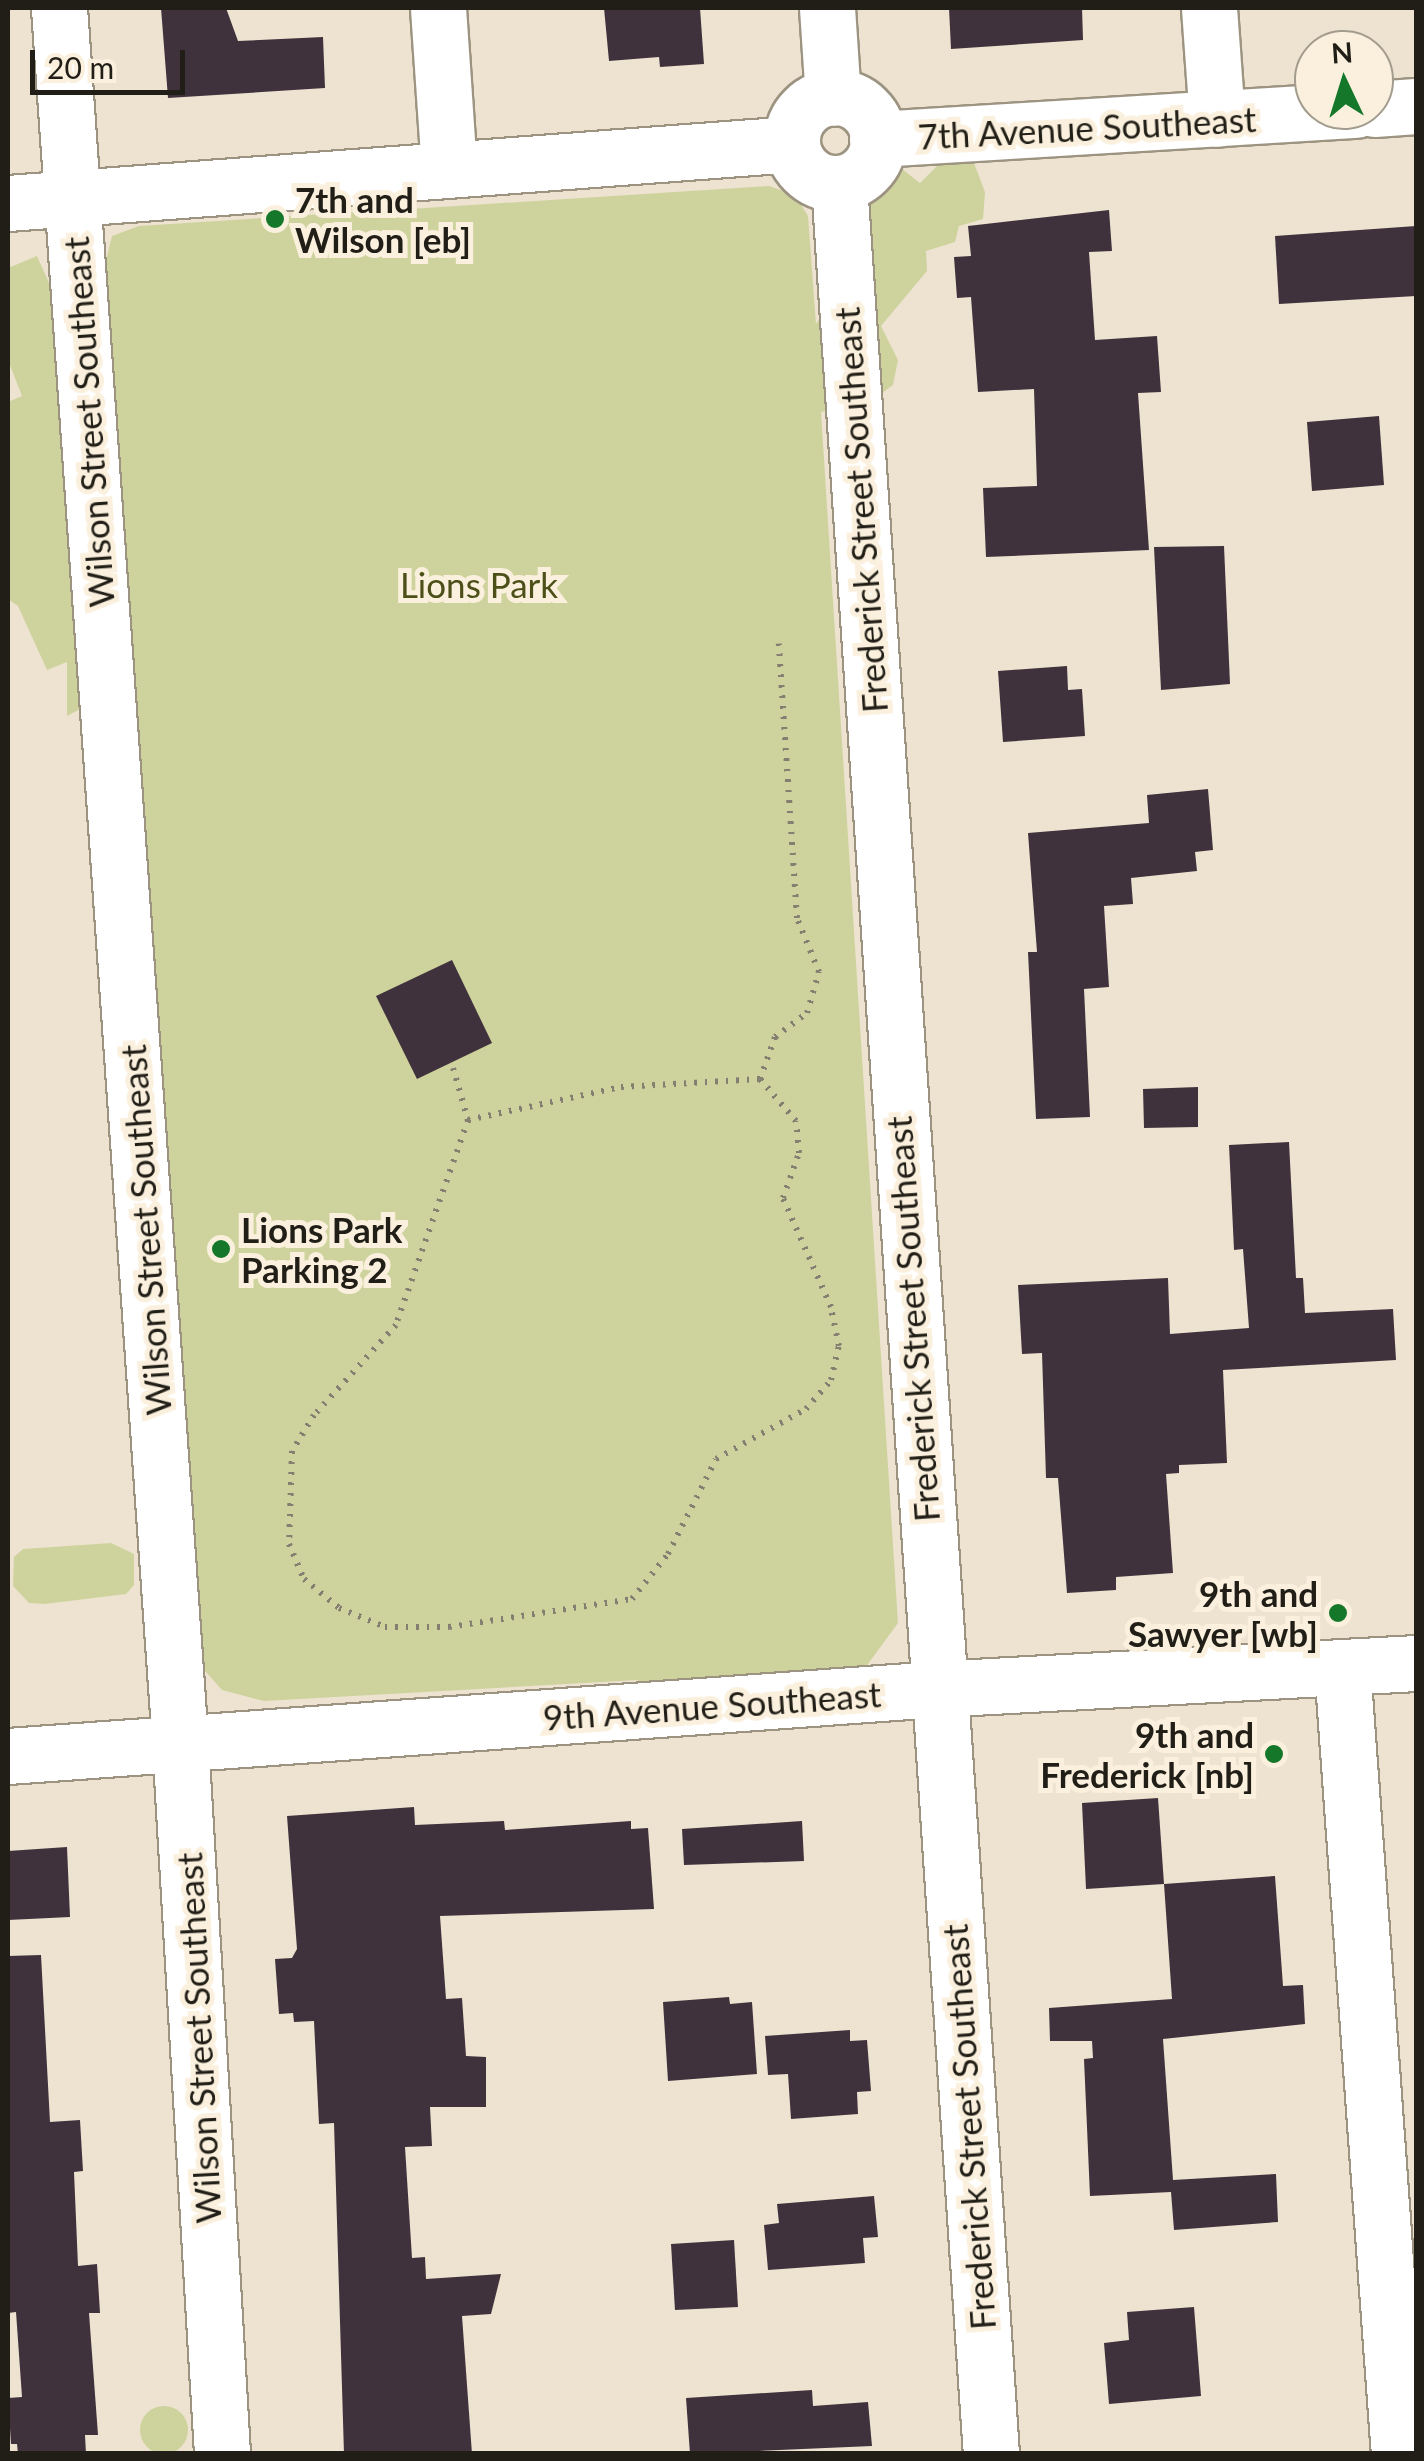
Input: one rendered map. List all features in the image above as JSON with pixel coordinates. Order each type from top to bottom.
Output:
[{"type":"street","name":"Wilson Street Southeast","points":[[59,8],[180,1742],[222,2454]]},
{"type":"street","points":[[438,8],[450,168]]},
{"type":"street","points":[[828,8],[832,98]]},
{"type":"street","points":[[1210,8],[1217,119]]},
{"type":"street","points":[[832,98],[865,109],[878,140],[865,172],[838,184],[810,176],[792,144],[802,111],[832,98]]},
{"type":"street","name":"7th Avenue Southeast","points":[[878,140],[1294,114]]},
{"type":"street","points":[[8,202],[792,144]]},
{"type":"street","name":"Frederick Street Southeast","points":[[838,184],[936,1689],[991,2454]]},
{"type":"street","name":"9th Avenue Southeast","points":[[8,1756],[936,1689],[1416,1663]]},
{"type":"street","points":[[1342,1667],[1399,2454]]},
{"type":"path","points":[[760,1079],[775,1038],[808,1013],[819,972],[797,918],[779,644]]},
{"type":"path","points":[[453,1068],[468,1120],[396,1325],[314,1415],[292,1450],[289,1544],[304,1580],[339,1608],[386,1627],[449,1627],[632,1599],[668,1554],[716,1459],[806,1408],[831,1380],[839,1346],[831,1308],[783,1198],[799,1153],[796,1121],[760,1079]]},
{"type":"path","points":[[468,1120],[620,1087],[760,1079]]},
{"type":"green space","name":"Lions Park","points":[[893,162],[920,183],[938,165],[974,163],[985,192],[983,219],[959,226],[955,242],[926,251],[927,271],[881,326],[898,360],[893,385],[874,399],[821,412],[898,1623],[865,1668],[731,1675],[732,1682],[642,1688],[638,1680],[264,1701],[222,1690],[199,1664],[84,654],[80,709],[67,716],[67,662],[47,670],[18,606],[8,599],[8,402],[22,396],[8,360],[8,268],[37,256],[65,319],[111,361],[109,334],[99,329],[108,309],[105,265],[112,236],[139,226],[388,210],[400,201],[410,209],[769,186],[795,195],[808,216],[816,324],[822,315],[871,305],[875,282],[859,270],[854,191],[871,196],[871,176]]},
{"type":"green space","points":[[111,1543],[134,1554],[134,1585],[126,1594],[29,1603],[13,1586],[14,1557],[23,1549]]},
{"type":"green space","points":[[164,2406],[181,2413],[188,2430],[181,2447],[164,2454],[147,2447],[140,2430],[147,2413]]},
{"type":"building","points":[[161,8],[226,8],[238,41],[323,37],[325,88],[168,98]]},
{"type":"building","points":[[604,8],[700,8],[704,64],[660,67],[659,57],[609,61]]},
{"type":"building","points":[[949,8],[1082,8],[1083,40],[951,49]]},
{"type":"building","points":[[1109,210],[1112,251],[1089,252],[1095,340],[1157,336],[1161,392],[1138,393],[1149,550],[986,557],[983,488],[1037,486],[1034,389],[978,392],[971,297],[957,298],[954,257],[971,256],[968,226]]},
{"type":"building","points":[[1416,226],[1416,296],[1279,304],[1275,236]]},
{"type":"building","points":[[1379,416],[1384,485],[1312,491],[1307,422]]},
{"type":"building","points":[[1224,546],[1230,684],[1161,690],[1154,547]]},
{"type":"building","points":[[1067,666],[1068,690],[1082,689],[1085,736],[1003,742],[998,671]]},
{"type":"building","points":[[1208,789],[1213,850],[1195,852],[1197,871],[1131,878],[1133,904],[1104,906],[1109,987],[1084,989],[1090,1117],[1036,1119],[1028,952],[1037,952],[1028,833],[1149,823],[1147,795]]},
{"type":"building","points":[[452,960],[492,1043],[417,1079],[376,996]]},
{"type":"building","points":[[1198,1087],[1198,1127],[1144,1128],[1143,1089]]},
{"type":"building","points":[[1289,1142],[1296,1278],[1303,1278],[1305,1313],[1393,1309],[1396,1360],[1223,1370],[1227,1463],[1179,1465],[1179,1473],[1166,1474],[1173,1573],[1116,1577],[1116,1590],[1067,1593],[1058,1478],[1046,1478],[1042,1353],[1022,1354],[1018,1285],[1168,1278],[1170,1334],[1249,1328],[1243,1249],[1234,1250],[1229,1145]]},
{"type":"building","points":[[1158,1798],[1164,1884],[1086,1889],[1082,1803]]},
{"type":"building","points":[[414,1807],[415,1825],[504,1821],[505,1830],[631,1821],[631,1829],[648,1828],[654,1909],[440,1916],[446,1999],[462,1998],[466,2056],[486,2057],[486,2107],[430,2107],[432,2146],[405,2147],[412,2258],[425,2257],[426,2279],[501,2274],[491,2314],[462,2316],[472,2454],[344,2454],[334,2123],[319,2124],[314,2021],[294,2022],[293,2013],[279,2014],[275,1959],[292,1958],[297,1949],[287,1816]]},
{"type":"building","points":[[802,1821],[804,1861],[684,1865],[682,1829]]},
{"type":"building","points":[[67,1847],[70,1917],[8,1920],[8,1851]]},
{"type":"building","points":[[1275,1876],[1283,1986],[1303,1985],[1305,2024],[1163,2039],[1173,2180],[1276,2174],[1278,2222],[1174,2230],[1171,2192],[1090,2196],[1084,2059],[1093,2058],[1092,2041],[1050,2041],[1049,2008],[1172,1999],[1164,1884]]},
{"type":"building","points":[[41,1955],[50,2122],[80,2120],[83,2171],[74,2172],[78,2266],[97,2264],[100,2313],[89,2313],[98,2435],[85,2435],[86,2454],[18,2454],[17,2444],[11,2444],[8,2398],[22,2397],[16,2312],[8,2313],[8,1956]]},
{"type":"building","points":[[729,1997],[730,2004],[752,2002],[757,2074],[668,2081],[663,2002]]},
{"type":"building","points":[[850,2030],[850,2041],[867,2040],[871,2091],[857,2092],[858,2114],[791,2119],[788,2074],[768,2075],[765,2036]]},
{"type":"building","points":[[874,2196],[878,2237],[863,2238],[865,2263],[768,2270],[764,2225],[779,2223],[777,2204]]},
{"type":"building","points":[[734,2240],[738,2307],[675,2310],[671,2244]]},
{"type":"building","points":[[1194,2307],[1201,2396],[1109,2404],[1104,2343],[1129,2340],[1127,2312]]},
{"type":"building","points":[[812,2390],[813,2406],[868,2402],[872,2446],[690,2454],[686,2398]]},
{"type":"place","name":"7th and Wilson [eb]","points":[[275,219]]},
{"type":"place","name":"Lions Park Parking 2","points":[[221,1249]]},
{"type":"place","name":"9th and Sawyer [wb]","points":[[1338,1613]]},
{"type":"place","name":"9th and Frederick [nb]","points":[[1274,1754]]}]
